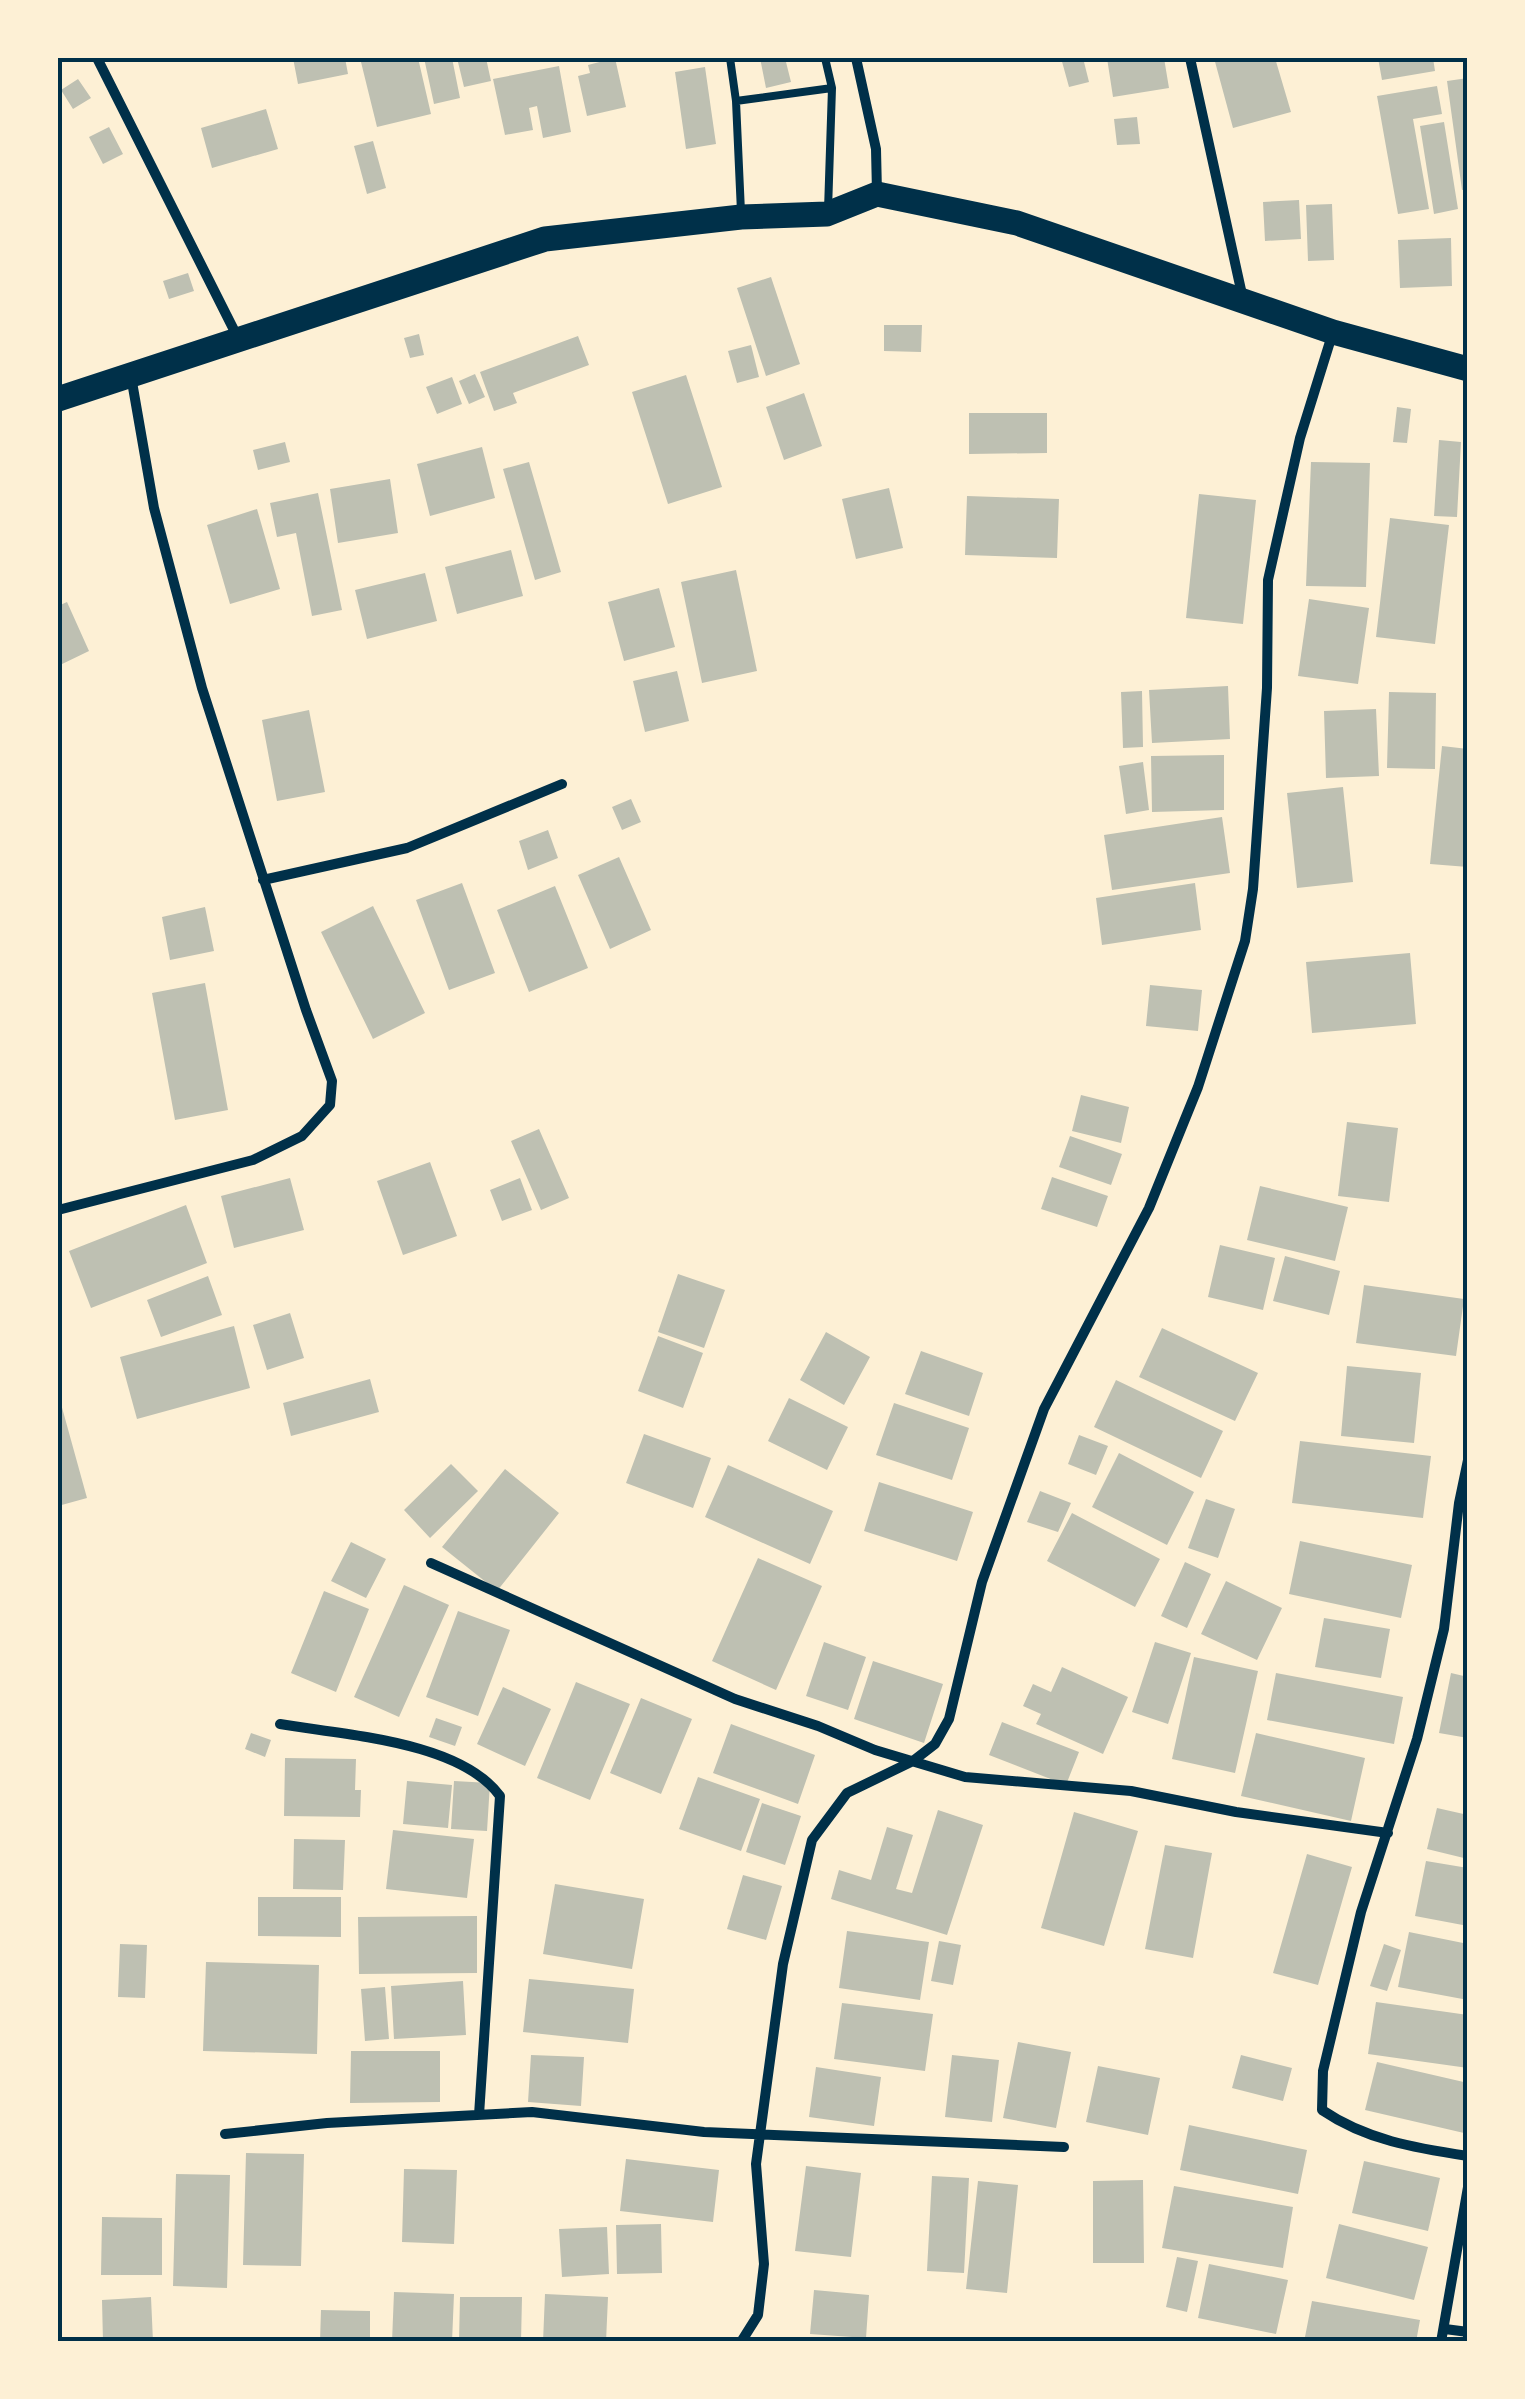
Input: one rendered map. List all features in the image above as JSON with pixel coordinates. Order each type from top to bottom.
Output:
[{"type":"main road","points":[[58,398],[545,239],[741,217],[828,214],[876,194],[1017,223],[1333,332],[1468,369]]},
{"type":"street","points":[[98,58],[239,341]]},
{"type":"street","points":[[856,58],[876,150],[876,194]]},
{"type":"street","points":[[1190,58],[1243,300]]},
{"type":"street","points":[[742,2342],[758,2315],[764,2264],[756,2164],[784,1964],[812,1840],[847,1793],[913,1761],[935,1744],[948,1719],[982,1582],[1044,1409],[1149,1208],[1198,1087],[1244,941],[1253,888],[1268,688],[1268,580],[1300,438],[1333,332]]},
{"type":"street","points":[[58,1210],[253,1160],[302,1136],[330,1105],[332,1081],[202,688],[154,508],[131,375]]},
{"type":"street","points":[[263,880],[407,848],[562,784]]},
{"type":"street","points":[[1468,1460],[1459,1502],[1444,1630],[1388,1833],[1361,1912],[1323,2071],[1322,2110],[1348,2128],[1405,2146],[1468,2156]]},
{"type":"street","points":[[432,1563],[734,1699],[965,1778],[1131,1791],[1236,1812],[1388,1833]]},
{"type":"street","points":[[280,1724],[388,1742],[452,1760],[489,1782],[500,1796],[479,2115]]},
{"type":"street","points":[[225,2134],[327,2123],[532,2112],[704,2132],[1064,2147]]},
{"type":"street","points":[[1441,2342],[1468,2187]]},
{"type":"street","points":[[1444,2329],[1468,2332]]},
{"type":"lane","points":[[730,58],[736,100],[741,217]]},
{"type":"lane","points":[[825,58],[832,88],[828,214]]},
{"type":"lane","points":[[736,100],[832,88]]},
{"type":"building","points":[[293,58],[345,58],[348,74],[298,84]]},
{"type":"building","points":[[360,58],[418,58],[431,114],[377,127]]},
{"type":"building","points":[[424,58],[452,58],[460,98],[434,104]]},
{"type":"building","points":[[457,58],[486,58],[491,81],[464,87]]},
{"type":"building","points":[[615,58],[626,107],[587,116],[578,76],[590,73],[588,65]]},
{"type":"building","points":[[760,58],[785,58],[791,82],[766,88]]},
{"type":"building","points":[[1061,58],[1083,58],[1089,82],[1069,87]]},
{"type":"building","points":[[1107,58],[1164,58],[1169,88],[1113,97]]},
{"type":"building","points":[[1214,58],[1275,58],[1291,112],[1233,128]]},
{"type":"building","points":[[1378,58],[1433,58],[1435,71],[1382,80]]},
{"type":"building","points":[[559,66],[571,132],[543,138],[537,106],[529,108],[533,130],[505,135],[493,79]]},
{"type":"building","points":[[705,67],[716,144],[686,149],[675,72]]},
{"type":"building","points":[[1468,78],[1468,189],[1462,190],[1447,81]]},
{"type":"building","points":[[78,79],[91,98],[73,109],[61,90]]},
{"type":"building","points":[[1437,86],[1442,114],[1413,119],[1429,209],[1398,214],[1377,96]]},
{"type":"building","points":[[266,109],[278,149],[212,168],[201,128]]},
{"type":"building","points":[[1137,117],[1140,144],[1117,145],[1114,119]]},
{"type":"building","points":[[1444,122],[1458,209],[1434,214],[1420,126]]},
{"type":"building","points":[[109,127],[123,154],[103,164],[89,137]]},
{"type":"building","points":[[373,141],[386,188],[367,194],[354,146]]},
{"type":"building","points":[[1299,200],[1301,239],[1265,241],[1263,202]]},
{"type":"building","points":[[1332,204],[1334,260],[1308,261],[1306,205]]},
{"type":"building","points":[[1451,238],[1452,286],[1400,288],[1398,240]]},
{"type":"building","points":[[188,273],[194,291],[169,299],[163,281]]},
{"type":"building","points":[[771,277],[800,364],[766,376],[737,288]]},
{"type":"building","points":[[884,325],[922,325],[921,352],[884,351]]},
{"type":"building","points":[[419,334],[424,355],[410,358],[404,338]]},
{"type":"building","points":[[578,336],[589,365],[513,393],[517,403],[494,411],[480,372]]},
{"type":"building","points":[[751,345],[759,377],[737,383],[728,351]]},
{"type":"building","points":[[475,374],[485,397],[469,404],[459,381]]},
{"type":"building","points":[[686,375],[722,487],[668,504],[632,392]]},
{"type":"building","points":[[452,377],[462,404],[437,414],[426,387]]},
{"type":"building","points":[[804,393],[822,446],[784,460],[766,407]]},
{"type":"building","points":[[1397,407],[1411,409],[1407,443],[1393,442]]},
{"type":"building","points":[[969,413],[1047,413],[1047,453],[969,454]]},
{"type":"building","points":[[1439,440],[1461,442],[1457,517],[1434,516]]},
{"type":"building","points":[[285,442],[290,462],[258,470],[253,450]]},
{"type":"building","points":[[482,447],[495,498],[430,516],[417,464]]},
{"type":"building","points":[[529,462],[561,572],[535,580],[503,469]]},
{"type":"building","points":[[1311,462],[1370,463],[1366,587],[1306,586]]},
{"type":"building","points":[[390,479],[398,533],[338,543],[330,489]]},
{"type":"building","points":[[889,488],[903,548],[856,559],[842,499]]},
{"type":"building","points":[[318,493],[342,610],[312,616],[296,533],[277,537],[270,503]]},
{"type":"building","points":[[1199,494],[1256,500],[1243,624],[1186,618]]},
{"type":"building","points":[[967,496],[1059,499],[1057,558],[965,555]]},
{"type":"building","points":[[257,509],[280,589],[230,604],[207,525]]},
{"type":"building","points":[[1390,518],[1449,525],[1435,644],[1376,637]]},
{"type":"building","points":[[511,550],[523,596],[457,614],[445,567]]},
{"type":"building","points":[[736,570],[757,671],[702,683],[681,582]]},
{"type":"building","points":[[425,573],[437,621],[367,639],[355,590]]},
{"type":"building","points":[[659,588],[675,647],[624,661],[608,602]]},
{"type":"building","points":[[1309,599],[1369,608],[1358,684],[1298,676]]},
{"type":"building","points":[[67,602],[89,651],[58,666],[58,606]]},
{"type":"building","points":[[677,671],[689,721],[645,732],[633,681]]},
{"type":"building","points":[[1228,686],[1230,739],[1152,743],[1149,690]]},
{"type":"building","points":[[1142,691],[1143,747],[1123,748],[1121,692]]},
{"type":"building","points":[[1389,692],[1436,693],[1435,769],[1387,768]]},
{"type":"building","points":[[1376,709],[1379,776],[1326,778],[1324,711]]},
{"type":"building","points":[[309,710],[325,792],[277,801],[262,720]]},
{"type":"building","points":[[1442,746],[1468,749],[1468,867],[1430,864]]},
{"type":"building","points":[[1224,755],[1224,810],[1152,812],[1151,756]]},
{"type":"building","points":[[1143,762],[1149,810],[1126,814],[1119,766]]},
{"type":"building","points":[[1343,787],[1353,882],[1297,888],[1287,793]]},
{"type":"building","points":[[631,799],[641,822],[622,830],[612,807]]},
{"type":"building","points":[[1222,817],[1230,873],[1112,890],[1104,835]]},
{"type":"building","points":[[548,830],[558,858],[528,870],[519,841]]},
{"type":"building","points":[[619,857],[651,930],[610,949],[578,875]]},
{"type":"building","points":[[462,883],[495,973],[449,990],[416,900]]},
{"type":"building","points":[[1195,883],[1201,930],[1102,945],[1096,898]]},
{"type":"building","points":[[555,886],[588,968],[529,992],[497,910]]},
{"type":"building","points":[[373,906],[425,1013],[373,1039],[321,932]]},
{"type":"building","points":[[205,907],[214,951],[170,960],[162,917]]},
{"type":"building","points":[[1410,953],[1416,1024],[1312,1033],[1306,962]]},
{"type":"building","points":[[205,983],[228,1110],[175,1120],[152,993]]},
{"type":"building","points":[[1150,985],[1202,990],[1198,1031],[1146,1026]]},
{"type":"building","points":[[1081,1095],[1129,1107],[1121,1143],[1072,1131]]},
{"type":"building","points":[[1347,1122],[1398,1128],[1389,1202],[1338,1196]]},
{"type":"building","points":[[539,1129],[569,1198],[541,1210],[511,1141]]},
{"type":"building","points":[[1070,1136],[1122,1154],[1111,1185],[1059,1167]]},
{"type":"building","points":[[430,1162],[457,1236],[403,1255],[377,1181]]},
{"type":"building","points":[[1052,1177],[1108,1196],[1097,1227],[1041,1209]]},
{"type":"building","points":[[290,1178],[304,1230],[234,1248],[221,1196]]},
{"type":"building","points":[[520,1178],[532,1210],[502,1221],[490,1190]]},
{"type":"building","points":[[1260,1186],[1348,1207],[1335,1261],[1247,1240]]},
{"type":"building","points":[[186,1205],[207,1263],[91,1308],[69,1251]]},
{"type":"building","points":[[1220,1245],[1275,1258],[1263,1310],[1208,1297]]},
{"type":"building","points":[[1285,1256],[1340,1271],[1329,1315],[1273,1301]]},
{"type":"building","points":[[678,1274],[725,1290],[704,1348],[658,1332]]},
{"type":"building","points":[[208,1276],[222,1315],[161,1337],[147,1300]]},
{"type":"building","points":[[1364,1285],[1464,1299],[1456,1356],[1356,1343]]},
{"type":"building","points":[[290,1313],[304,1358],[267,1370],[253,1325]]},
{"type":"building","points":[[234,1326],[250,1388],[137,1419],[120,1357]]},
{"type":"building","points":[[1162,1328],[1258,1373],[1235,1421],[1139,1377]]},
{"type":"building","points":[[826,1332],[870,1357],[844,1405],[800,1380]]},
{"type":"building","points":[[658,1336],[703,1353],[683,1408],[638,1391]]},
{"type":"building","points":[[921,1351],[983,1373],[969,1416],[905,1394]]},
{"type":"building","points":[[1347,1366],[1421,1373],[1414,1443],[1341,1436]]},
{"type":"building","points":[[370,1379],[379,1412],[291,1436],[283,1403]]},
{"type":"building","points":[[1116,1380],[1223,1431],[1201,1478],[1094,1427]]},
{"type":"building","points":[[58,1393],[87,1498],[58,1506]]},
{"type":"building","points":[[789,1398],[848,1427],[827,1470],[768,1441]]},
{"type":"building","points":[[894,1403],[969,1428],[952,1480],[876,1455]]},
{"type":"building","points":[[644,1434],[711,1458],[693,1508],[626,1483]]},
{"type":"building","points":[[1079,1435],[1108,1446],[1096,1475],[1068,1464]]},
{"type":"building","points":[[1300,1441],[1431,1456],[1423,1518],[1292,1503]]},
{"type":"building","points":[[1119,1453],[1194,1492],[1167,1545],[1092,1507]]},
{"type":"building","points":[[451,1464],[478,1491],[430,1538],[404,1510]]},
{"type":"building","points":[[728,1465],[833,1511],[810,1564],[705,1517]]},
{"type":"building","points":[[505,1469],[559,1513],[497,1591],[442,1547]]},
{"type":"building","points":[[879,1482],[973,1512],[957,1561],[864,1531]]},
{"type":"building","points":[[1040,1491],[1071,1503],[1058,1532],[1027,1522]]},
{"type":"building","points":[[1206,1499],[1235,1509],[1218,1558],[1188,1548]]},
{"type":"building","points":[[1072,1513],[1160,1559],[1135,1607],[1047,1561]]},
{"type":"building","points":[[1300,1541],[1412,1565],[1401,1618],[1289,1594]]},
{"type":"building","points":[[351,1542],[386,1559],[366,1598],[331,1581]]},
{"type":"building","points":[[758,1558],[822,1586],[776,1690],[712,1661]]},
{"type":"building","points":[[1185,1562],[1211,1574],[1187,1628],[1161,1616]]},
{"type":"building","points":[[1226,1581],[1282,1608],[1257,1660],[1201,1634]]},
{"type":"building","points":[[404,1585],[449,1605],[399,1717],[354,1697]]},
{"type":"building","points":[[324,1591],[369,1609],[336,1692],[291,1673]]},
{"type":"building","points":[[458,1611],[510,1630],[478,1716],[426,1697]]},
{"type":"building","points":[[1324,1618],[1390,1629],[1381,1678],[1315,1667]]},
{"type":"building","points":[[824,1642],[866,1657],[848,1710],[806,1696]]},
{"type":"building","points":[[1155,1642],[1191,1653],[1168,1724],[1132,1712]]},
{"type":"building","points":[[1194,1657],[1258,1671],[1235,1773],[1172,1759]]},
{"type":"building","points":[[873,1661],[943,1684],[924,1743],[854,1719]]},
{"type":"building","points":[[1062,1667],[1128,1697],[1103,1754],[1036,1724],[1041,1714],[1023,1706],[1033,1684],[1051,1692]]},
{"type":"building","points":[[1276,1673],[1403,1697],[1394,1744],[1267,1720]]},
{"type":"building","points":[[1451,1673],[1468,1677],[1468,1738],[1439,1733]]},
{"type":"building","points":[[576,1682],[630,1704],[590,1800],[537,1778]]},
{"type":"building","points":[[503,1687],[551,1709],[525,1766],[477,1744]]},
{"type":"building","points":[[641,1698],[692,1719],[661,1794],[610,1773]]},
{"type":"building","points":[[436,1718],[462,1727],[455,1746],[429,1737]]},
{"type":"building","points":[[1002,1722],[1079,1752],[1066,1785],[989,1755]]},
{"type":"building","points":[[731,1724],[815,1755],[798,1804],[713,1773]]},
{"type":"building","points":[[251,1733],[271,1740],[265,1757],[245,1749]]},
{"type":"building","points":[[1256,1733],[1365,1758],[1351,1821],[1241,1796]]},
{"type":"building","points":[[285,1758],[356,1759],[355,1790],[361,1790],[360,1817],[284,1816]]},
{"type":"building","points":[[698,1777],[760,1799],[741,1851],[679,1829]]},
{"type":"building","points":[[407,1781],[452,1785],[448,1828],[403,1824]]},
{"type":"building","points":[[454,1781],[490,1783],[487,1831],[451,1829]]},
{"type":"building","points":[[762,1803],[801,1816],[785,1865],[746,1852]]},
{"type":"building","points":[[1437,1808],[1468,1815],[1468,1859],[1427,1849]]},
{"type":"building","points":[[938,1810],[983,1825],[947,1935],[831,1899],[839,1870],[871,1880],[887,1827],[913,1835],[896,1889],[912,1893]]},
{"type":"building","points":[[1074,1812],[1138,1831],[1104,1946],[1041,1928]]},
{"type":"building","points":[[393,1830],[474,1839],[467,1898],[386,1889]]},
{"type":"building","points":[[294,1839],[345,1840],[343,1890],[293,1889]]},
{"type":"building","points":[[1165,1845],[1212,1853],[1193,1958],[1145,1949]]},
{"type":"building","points":[[1307,1854],[1352,1867],[1318,1985],[1273,1973]]},
{"type":"building","points":[[1426,1861],[1468,1868],[1468,1926],[1415,1916]]},
{"type":"building","points":[[743,1875],[782,1886],[766,1940],[727,1929]]},
{"type":"building","points":[[555,1884],[644,1899],[632,1969],[543,1954]]},
{"type":"building","points":[[258,1897],[341,1897],[341,1937],[258,1936]]},
{"type":"building","points":[[477,1916],[477,1973],[359,1974],[358,1917]]},
{"type":"building","points":[[847,1931],[929,1942],[920,2000],[839,1988]]},
{"type":"building","points":[[1409,1932],[1468,1944],[1468,2000],[1398,1987]]},
{"type":"building","points":[[939,1941],[961,1945],[953,1985],[931,1981]]},
{"type":"building","points":[[120,1944],[147,1945],[145,1998],[118,1997]]},
{"type":"building","points":[[1384,1944],[1401,1950],[1387,1991],[1370,1986]]},
{"type":"building","points":[[206,1962],[319,1965],[317,2054],[203,2051]]},
{"type":"building","points":[[529,1979],[634,1989],[628,2043],[523,2032]]},
{"type":"building","points":[[463,1981],[466,2035],[394,2039],[391,1986]]},
{"type":"building","points":[[385,1987],[389,2039],[365,2041],[361,1989]]},
{"type":"building","points":[[1376,2002],[1468,2015],[1468,2068],[1368,2054]]},
{"type":"building","points":[[842,2003],[933,2014],[925,2071],[834,2059]]},
{"type":"building","points":[[1018,2042],[1071,2052],[1056,2128],[1003,2118]]},
{"type":"building","points":[[351,2051],[440,2051],[440,2102],[350,2103]]},
{"type":"building","points":[[531,2055],[584,2057],[581,2106],[528,2102]]},
{"type":"building","points":[[952,2055],[999,2060],[992,2122],[945,2117]]},
{"type":"building","points":[[1241,2055],[1292,2068],[1283,2101],[1232,2088]]},
{"type":"building","points":[[1377,2062],[1468,2083],[1464,2133],[1365,2110]]},
{"type":"building","points":[[1098,2066],[1160,2078],[1148,2135],[1086,2122]]},
{"type":"building","points":[[816,2067],[881,2077],[874,2126],[809,2117]]},
{"type":"building","points":[[1189,2125],[1307,2150],[1298,2194],[1180,2170]]},
{"type":"building","points":[[246,2153],[304,2154],[301,2266],[243,2265]]},
{"type":"building","points":[[626,2159],[719,2170],[713,2222],[620,2211]]},
{"type":"building","points":[[1364,2161],[1440,2178],[1428,2231],[1352,2213]]},
{"type":"building","points":[[806,2166],[861,2173],[851,2257],[795,2251]]},
{"type":"building","points":[[404,2169],[457,2170],[454,2244],[402,2242]]},
{"type":"building","points":[[176,2174],[230,2175],[227,2288],[173,2286]]},
{"type":"building","points":[[932,2176],[969,2178],[964,2273],[927,2271]]},
{"type":"building","points":[[1143,2180],[1144,2263],[1093,2263],[1093,2181]]},
{"type":"building","points":[[978,2181],[1018,2185],[1007,2293],[966,2289]]},
{"type":"building","points":[[1174,2186],[1293,2207],[1283,2268],[1162,2248]]},
{"type":"building","points":[[102,2217],[162,2218],[162,2275],[101,2275]]},
{"type":"building","points":[[661,2224],[662,2273],[617,2274],[616,2225]]},
{"type":"building","points":[[1339,2224],[1428,2247],[1414,2300],[1326,2278]]},
{"type":"building","points":[[607,2227],[609,2274],[562,2277],[559,2229]]},
{"type":"building","points":[[1177,2257],[1198,2261],[1187,2312],[1166,2307]]},
{"type":"building","points":[[1209,2264],[1288,2280],[1276,2334],[1198,2318]]},
{"type":"building","points":[[814,2290],[869,2295],[866,2338],[810,2334]]},
{"type":"building","points":[[394,2292],[454,2294],[452,2342],[392,2342]]},
{"type":"building","points":[[545,2294],[608,2297],[606,2342],[543,2342]]},
{"type":"building","points":[[151,2297],[153,2342],[103,2342],[102,2300]]},
{"type":"building","points":[[460,2297],[522,2297],[521,2342],[459,2342]]},
{"type":"building","points":[[1312,2301],[1420,2320],[1416,2342],[1304,2342]]},
{"type":"building","points":[[321,2310],[370,2311],[370,2342],[320,2342]]}]
